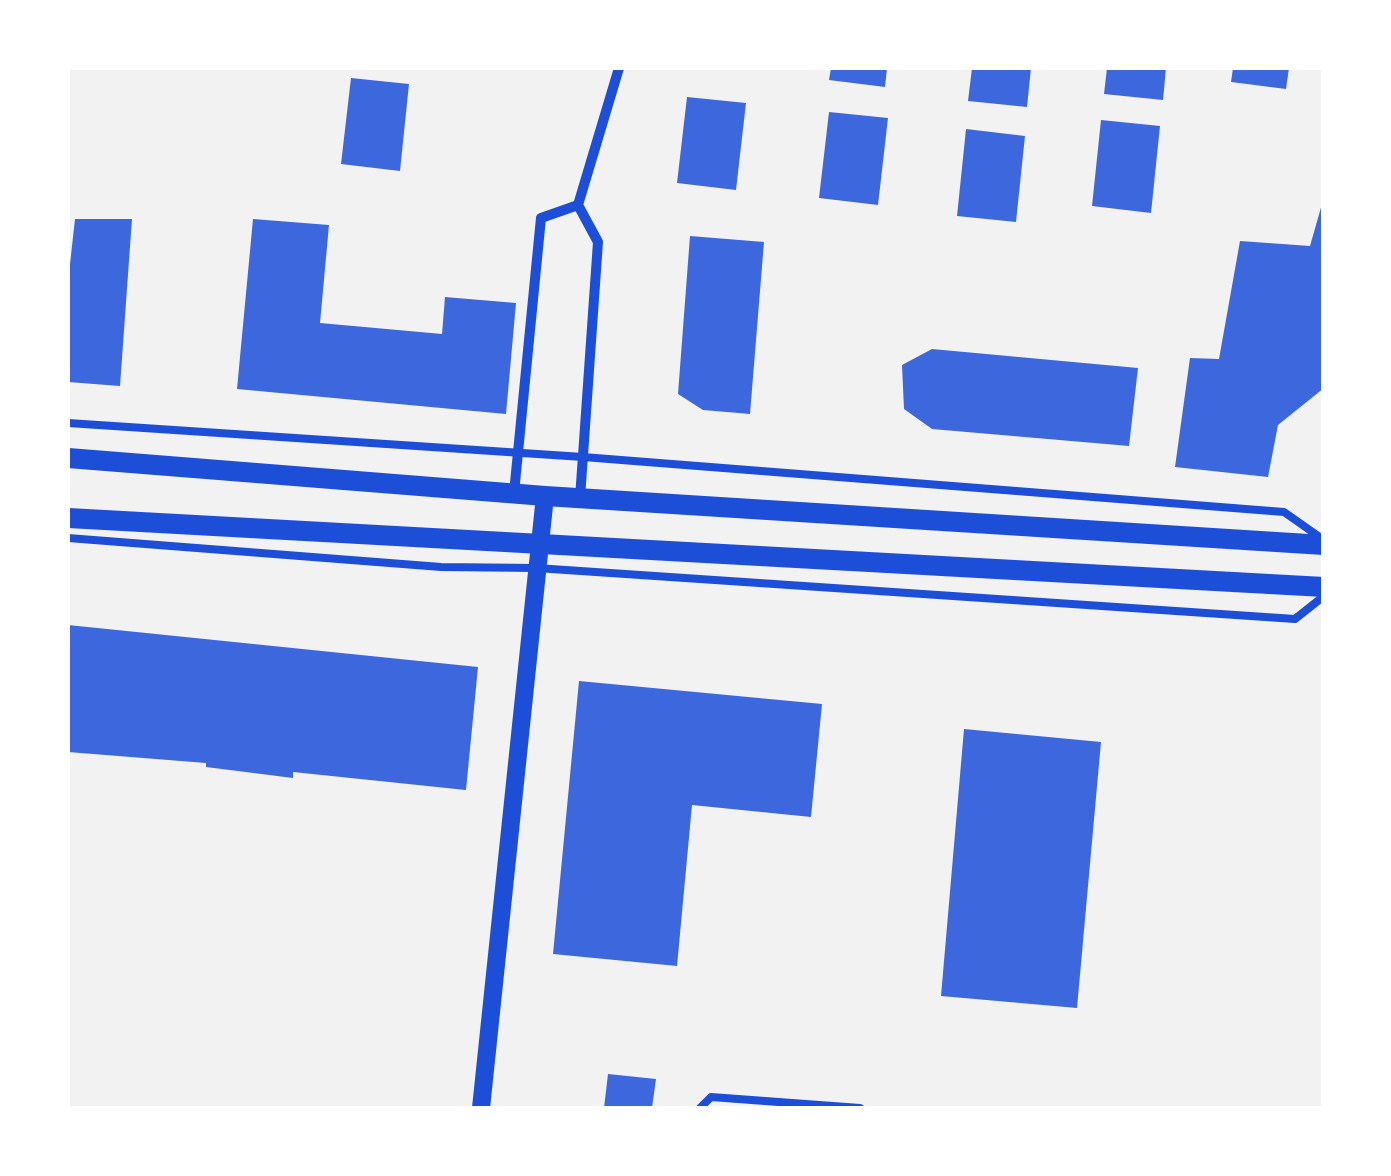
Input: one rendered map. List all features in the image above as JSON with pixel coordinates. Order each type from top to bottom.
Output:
[{"type":"main road","points":[[68,458],[546,496],[1324,542]]},
{"type":"main road","points":[[68,518],[1324,587]]},
{"type":"street","points":[[580,498],[598,242],[578,204],[619,68]]},
{"type":"street","points":[[514,493],[542,218],[578,204]]},
{"type":"street","points":[[481,1108],[538,542],[546,496]]},
{"type":"lane","points":[[68,423],[518,455],[583,456],[1284,512],[1324,542]]},
{"type":"lane","points":[[68,538],[441,567],[536,568],[1295,619],[1324,596]]},
{"type":"lane","points":[[700,1108],[711,1097],[860,1108]]},
{"type":"building","points":[[831,68],[887,68],[885,87],[829,80]]},
{"type":"building","points":[[972,68],[1031,68],[1027,107],[968,101]]},
{"type":"building","points":[[1107,68],[1166,68],[1163,100],[1104,94]]},
{"type":"building","points":[[1233,68],[1289,68],[1286,89],[1231,82]]},
{"type":"building","points":[[351,78],[409,84],[400,171],[341,164]]},
{"type":"building","points":[[687,97],[746,103],[736,190],[677,183]]},
{"type":"building","points":[[829,112],[888,118],[878,205],[819,198]]},
{"type":"building","points":[[1101,120],[1160,126],[1151,213],[1092,206]]},
{"type":"building","points":[[966,129],[1025,136],[1016,222],[957,216]]},
{"type":"building","points":[[1324,197],[1324,388],[1278,425],[1268,477],[1175,467],[1190,358],[1219,359],[1240,241],[1310,246]]},
{"type":"building","points":[[75,219],[132,219],[120,386],[68,382],[68,282]]},
{"type":"building","points":[[253,219],[329,225],[320,323],[442,334],[445,297],[516,303],[506,414],[237,389]]},
{"type":"building","points":[[690,236],[764,242],[750,414],[703,410],[678,394]]},
{"type":"building","points":[[932,349],[1138,368],[1129,446],[932,429],[904,409],[902,365]]},
{"type":"building","points":[[68,625],[478,667],[466,790],[293,772],[293,778],[206,767],[206,763],[68,752]]},
{"type":"building","points":[[579,681],[822,704],[811,817],[692,805],[677,966],[553,954]]},
{"type":"building","points":[[964,729],[1101,742],[1077,1008],[941,996]]},
{"type":"building","points":[[608,1074],[656,1079],[652,1108],[604,1108]]}]
